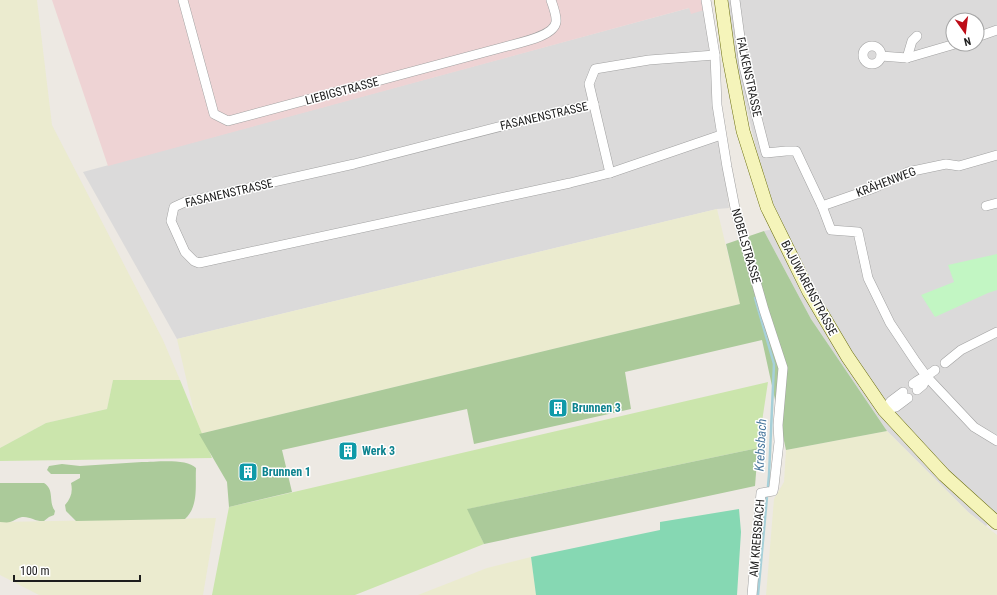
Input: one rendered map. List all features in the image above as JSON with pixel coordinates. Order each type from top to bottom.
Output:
[{"type":"main road","name":"BAJUWARENSTRASSE","points":[[722,0],[729,58],[743,131],[767,208],[808,292],[847,356],[884,410],[944,475],[997,523]]},
{"type":"street","name":"LIEBIGSTRASSE","points":[[183,0],[214,114],[228,121],[504,48],[545,35],[553,29],[557,21],[551,0]]},
{"type":"street","name":"NOBELSTRASSE","points":[[706,0],[715,55],[716,105],[735,208],[782,368],[778,425],[779,442],[773,491]]},
{"type":"street","name":"FALKENSTRASSE","points":[[735,0],[744,66],[766,153],[796,151],[822,206]]},
{"type":"street","points":[[985,35],[997,30]]},
{"type":"street","points":[[907,58],[912,41],[917,36]]},
{"type":"street","points":[[881,56],[907,58],[945,47]]},
{"type":"street","name":"FASANENSTRASSE","points":[[610,173],[589,84],[595,69],[649,60],[715,55]]},
{"type":"street","name":"FASANENSTRASSE","points":[[594,104],[545,115],[354,164],[186,202],[174,207],[171,222],[186,252],[194,261],[199,263],[559,186],[610,173],[721,135]]},
{"type":"street","name":"KRÄHENWEG","points":[[822,206],[874,188],[908,172],[946,164],[959,166],[997,155]]},
{"type":"street","points":[[986,206],[997,203]]},
{"type":"street","points":[[822,206],[831,230],[858,232],[868,278],[871,285],[890,323],[927,377],[974,427],[997,441]]},
{"type":"street","points":[[945,363],[961,350],[997,332]]},
{"type":"street","points":[[915,387],[923,385],[927,377],[935,370]]},
{"type":"street","points":[[884,410],[896,407],[905,395]]},
{"type":"street","name":"AM KREBSBACH","points":[[752,595],[761,492],[773,491]]},
{"type":"shaded area","points":[[52,0],[701,0],[704,10],[691,14],[689,8],[108,166]]},
{"type":"shaded area","points":[[728,0],[997,0],[997,513],[986,526],[968,512],[887,431],[811,319],[764,231],[783,227],[774,208],[755,144],[735,57]]},
{"type":"shaded area","points":[[689,8],[704,10],[729,208],[717,209],[177,339],[83,172]]},
{"type":"green space","points":[[0,0],[37,0],[52,125],[163,340],[180,380],[113,380],[107,409],[46,423],[0,448]]},
{"type":"green space","points":[[717,209],[740,304],[199,434],[177,339]]},
{"type":"green space","points":[[764,231],[811,319],[887,431],[786,450],[762,340],[625,372],[631,409],[474,444],[467,409],[282,450],[292,492],[229,507],[227,482],[199,434],[740,304],[726,244]]},
{"type":"green space","points":[[997,254],[997,290],[935,317],[921,295],[954,282],[948,265]]},
{"type":"green space","points":[[113,380],[180,380],[212,458],[0,461],[0,448],[46,423],[107,409]]},
{"type":"green space","points":[[768,382],[758,448],[468,509],[484,544],[355,595],[212,595],[229,507]]},
{"type":"green space","points":[[887,431],[968,512],[997,535],[997,595],[766,595],[774,499],[784,482],[786,450]]},
{"type":"green space","points":[[758,448],[755,486],[484,544],[467,509]]},
{"type":"green space","points":[[142,462],[179,462],[192,465],[196,468],[196,489],[194,502],[185,519],[76,521],[66,511],[65,505],[71,495],[71,483],[80,478],[80,474],[51,474],[47,470],[49,466],[62,464],[80,466]]},
{"type":"green space","points":[[0,483],[44,483],[50,492],[55,511],[54,515],[44,521],[38,521],[28,517],[20,517],[11,522],[0,522]]},
{"type":"green space","points":[[739,509],[741,532],[737,595],[536,595],[531,557],[660,530],[660,522]]},
{"type":"green space","points":[[216,518],[203,595],[39,595],[0,575],[0,522]]},
{"type":"green space","points":[[531,557],[536,595],[418,595],[487,568]]},
{"type":"waterway","name":"Krebsbach","points":[[755,298],[774,364],[769,475],[758,595]]},
{"type":"place","name":"Brunnen 3","points":[[558,408]]},
{"type":"place","name":"Werk 3","points":[[348,451]]},
{"type":"place","name":"Brunnen 1","points":[[248,472]]}]
